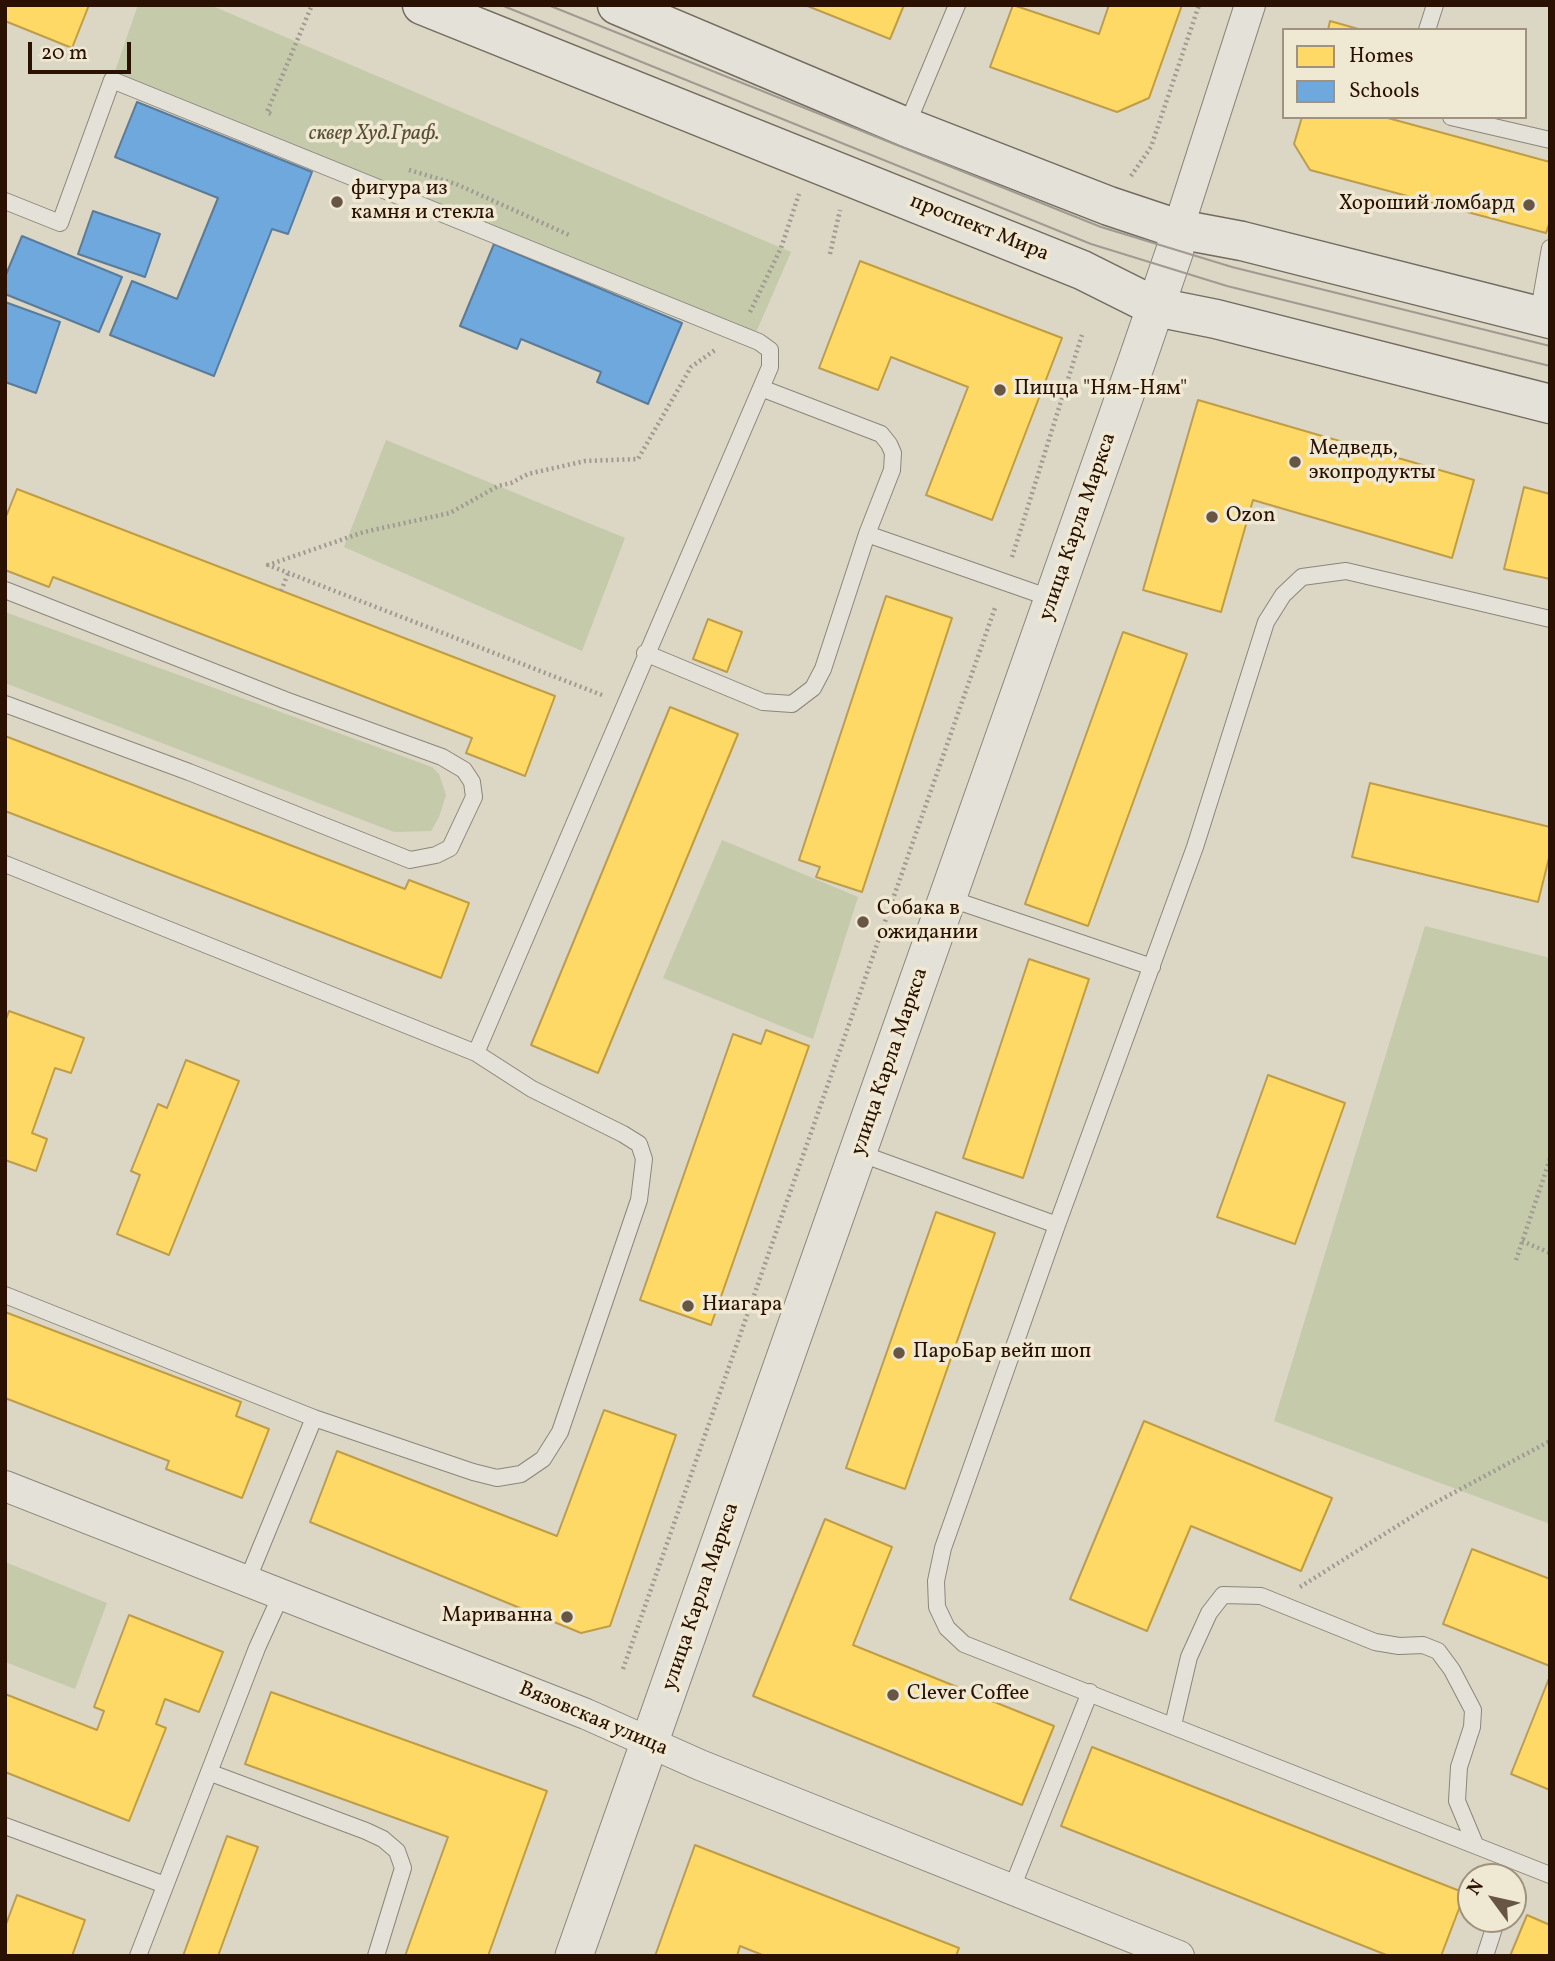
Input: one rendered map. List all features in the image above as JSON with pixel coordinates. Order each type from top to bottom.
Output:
[{"type":"main road","name":"проспект Мира","points":[[422,5],[1082,270],[1156,307],[1216,318],[1550,404]]},
{"type":"main road","points":[[617,5],[906,127],[1109,206],[1178,229],[1242,241],[1544,318]]},
{"type":"street","name":"улица Карла Маркса","points":[[574,1956],[1156,307],[1175,250],[1178,229],[1250,5]]},
{"type":"street","name":"Вязовская улица","points":[[5,1486],[586,1714],[650,1744],[1179,1956]]},
{"type":"lane","points":[[906,127],[957,5]]},
{"type":"lane","points":[[1428,28],[1435,5]]},
{"type":"lane","points":[[5,201],[60,223],[112,79],[740,335],[770,350],[770,367],[623,704],[476,1053]]},
{"type":"lane","points":[[1460,119],[1550,139]]},
{"type":"lane","points":[[1544,318],[1550,248]]},
{"type":"lane","points":[[645,653],[763,702],[792,704],[813,688],[823,669],[867,534],[892,470],[893,453],[881,434],[761,388]]},
{"type":"lane","points":[[867,534],[1054,599]]},
{"type":"lane","points":[[1504,1863],[1475,1844],[964,1644],[947,1628],[937,1607],[936,1581],[943,1548],[1195,848],[1266,622],[1283,595],[1302,577],[1346,571],[1550,619]]},
{"type":"lane","points":[[5,590],[285,700],[442,757],[464,770],[472,782],[474,797],[470,812],[450,848],[436,855],[410,860],[190,772],[5,704]]},
{"type":"lane","points":[[5,864],[476,1053],[532,1089],[624,1134],[639,1144],[644,1159],[639,1200],[560,1432],[543,1459],[521,1474],[497,1478],[314,1418],[5,1295]]},
{"type":"lane","points":[[948,898],[1152,967]]},
{"type":"lane","points":[[859,1153],[1058,1225]]},
{"type":"lane","points":[[247,1581],[314,1418]]},
{"type":"lane","points":[[138,1956],[211,1773],[257,1648],[281,1595]]},
{"type":"lane","points":[[1173,1725],[1189,1657],[1209,1613],[1223,1595],[1261,1596],[1375,1642],[1399,1646],[1423,1645],[1438,1651],[1452,1670],[1473,1710],[1472,1727],[1459,1767],[1457,1801],[1475,1844]]},
{"type":"lane","points":[[1012,1888],[1090,1692]]},
{"type":"lane","points":[[211,1773],[366,1831],[391,1845],[403,1868],[376,1956]]},
{"type":"lane","points":[[5,1826],[165,1885]]},
{"type":"lane","points":[[1527,1872],[1550,1875]]},
{"type":"lane","points":[[1485,1956],[1492,1933]]},
{"type":"path","points":[[278,118],[267,112],[312,5]]},
{"type":"path","points":[[1109,206],[1151,147],[1199,5]]},
{"type":"path","points":[[403,168],[456,184],[582,241]]},
{"type":"path","points":[[623,704],[268,565],[364,532],[450,513],[498,485],[511,484],[528,474],[585,461],[638,458],[691,367],[740,335],[781,248],[800,190]]},
{"type":"path","points":[[830,254],[840,209]]},
{"type":"path","points":[[623,1669],[1004,581],[1082,334]]},
{"type":"path","points":[[281,591],[289,571]]},
{"type":"path","points":[[1516,1260],[1550,1159]]},
{"type":"path","points":[[1522,1241],[1550,1252]]},
{"type":"path","points":[[1291,1608],[1302,1584],[1429,1506],[1550,1441]]},
{"type":"green space","name":"сквер Худ.Граф.","points":[[138,5],[210,5],[791,252],[751,344],[112,80]]},
{"type":"green space","points":[[386,440],[625,538],[582,651],[344,547]]},
{"type":"green space","points":[[5,612],[432,767],[439,774],[446,795],[439,817],[431,831],[394,832],[5,683]]},
{"type":"green space","points":[[722,840],[858,897],[813,1039],[663,978]]},
{"type":"green space","points":[[1425,926],[1550,958],[1550,1524],[1274,1421]]},
{"type":"green space","points":[[5,1562],[107,1603],[75,1689],[5,1662]]},
{"type":"building: Homes","points":[[5,5],[89,5],[72,48],[5,21]]},
{"type":"building: Homes","points":[[805,5],[904,5],[890,39]]},
{"type":"building: Homes","points":[[1013,5],[1099,34],[1109,5],[1182,5],[1149,98],[1117,112],[990,67]]},
{"type":"building: Homes","points":[[1330,21],[1355,28],[1328,28]]},
{"type":"building: Homes","points":[[1301,119],[1391,119],[1550,162],[1550,221],[1546,233],[1310,170],[1294,144]]},
{"type":"building: Homes","points":[[860,261],[1062,338],[992,520],[926,495],[968,387],[891,357],[878,390],[819,368]]},
{"type":"building: Homes","points":[[1198,400],[1474,480],[1452,558],[1253,500],[1221,612],[1143,590]]},
{"type":"building: Homes","points":[[1524,487],[1550,494],[1550,579],[1504,569]]},
{"type":"building: Homes","points":[[17,489],[555,696],[525,776],[466,753],[472,738],[53,577],[49,587],[5,570],[5,519]]},
{"type":"building: Homes","points":[[886,596],[952,618],[862,892],[816,877],[820,867],[799,860]]},
{"type":"building: Homes","points":[[708,619],[742,632],[727,672],[693,659]]},
{"type":"building: Homes","points":[[1123,632],[1187,654],[1088,926],[1025,904]]},
{"type":"building: Homes","points":[[670,707],[738,734],[598,1073],[531,1045]]},
{"type":"building: Homes","points":[[5,736],[405,889],[409,880],[469,903],[441,978],[5,811]]},
{"type":"building: Homes","points":[[1370,783],[1550,827],[1550,854],[1538,902],[1352,857]]},
{"type":"building: Homes","points":[[1029,959],[1089,979],[1023,1178],[963,1158]]},
{"type":"building: Homes","points":[[9,1011],[84,1038],[71,1073],[55,1068],[32,1133],[47,1139],[36,1171],[5,1160],[5,1022]]},
{"type":"building: Homes","points":[[766,1030],[809,1046],[711,1325],[640,1300],[733,1034],[761,1044]]},
{"type":"building: Homes","points":[[186,1060],[239,1081],[169,1255],[117,1234],[140,1175],[131,1171],[158,1104],[167,1108]]},
{"type":"building: Homes","points":[[1268,1075],[1345,1103],[1295,1244],[1217,1217]]},
{"type":"building: Homes","points":[[936,1212],[995,1233],[905,1489],[846,1468]]},
{"type":"building: Homes","points":[[5,1312],[241,1402],[236,1416],[269,1429],[242,1498],[166,1469],[169,1461],[5,1398]]},
{"type":"building: Homes","points":[[604,1410],[676,1435],[610,1626],[581,1633],[310,1522],[337,1451],[557,1536]]},
{"type":"building: Homes","points":[[1144,1421],[1332,1498],[1301,1571],[1191,1526],[1147,1631],[1070,1599]]},
{"type":"building: Homes","points":[[825,1519],[892,1547],[853,1645],[1054,1726],[1022,1805],[753,1696]]},
{"type":"building: Homes","points":[[1472,1549],[1550,1579],[1550,1666],[1443,1624]]},
{"type":"building: Homes","points":[[129,1615],[223,1652],[199,1712],[165,1699],[156,1724],[166,1728],[129,1821],[5,1772],[5,1694],[97,1730],[104,1711],[94,1707]]},
{"type":"building: Homes","points":[[1550,1676],[1550,1790],[1511,1774]]},
{"type":"building: Homes","points":[[271,1692],[547,1791],[488,1956],[405,1956],[448,1837],[245,1764]]},
{"type":"building: Homes","points":[[1092,1747],[1457,1890],[1457,1914],[1441,1956],[1389,1956],[1061,1826]]},
{"type":"building: Homes","points":[[227,1836],[258,1847],[218,1956],[183,1956]]},
{"type":"building: Homes","points":[[695,1845],[959,1948],[956,1956],[765,1956],[740,1946],[737,1956],[655,1956]]},
{"type":"building: Homes","points":[[17,1895],[85,1920],[72,1956],[5,1956],[5,1927]]},
{"type":"building: Homes","points":[[1527,1915],[1550,1925],[1550,1956],[1510,1956],[1520,1933],[1527,1933]]},
{"type":"building: Schools","points":[[137,102],[312,172],[288,234],[272,229],[214,376],[110,335],[132,281],[177,299],[218,198],[115,157]]},
{"type":"building: Schools","points":[[93,211],[160,234],[145,277],[78,254]]},
{"type":"building: Schools","points":[[22,236],[122,277],[99,332],[5,294],[5,277]]},
{"type":"building: Schools","points":[[494,244],[682,323],[648,404],[597,382],[601,372],[521,339],[517,349],[460,326]]},
{"type":"building: Schools","points":[[5,302],[60,322],[36,393],[5,382]]},
{"type":"tram line","points":[[501,5],[1091,244],[1227,286],[1550,366]]},
{"type":"tram line","points":[[548,5],[1101,227],[1232,267],[1550,346]]},
{"type":"place","name":"фигура из камня и стекла","points":[[337,202]]},
{"type":"place","name":"Хороший ломбард","points":[[1529,205]]},
{"type":"place","name":"Пицца \"Ням-Ням\"","points":[[1000,390]]},
{"type":"place","name":"Медведь, экопродукты","points":[[1295,462]]},
{"type":"place","name":"Ozon","points":[[1212,517]]},
{"type":"place","name":"Собака в ожидании","points":[[863,922]]},
{"type":"place","name":"Ниагара","points":[[688,1306]]},
{"type":"place","name":"ПароБар вейп шоп","points":[[899,1353]]},
{"type":"place","name":"Мариванна","points":[[567,1617]]},
{"type":"place","name":"Clever Coffee","points":[[893,1695]]}]
